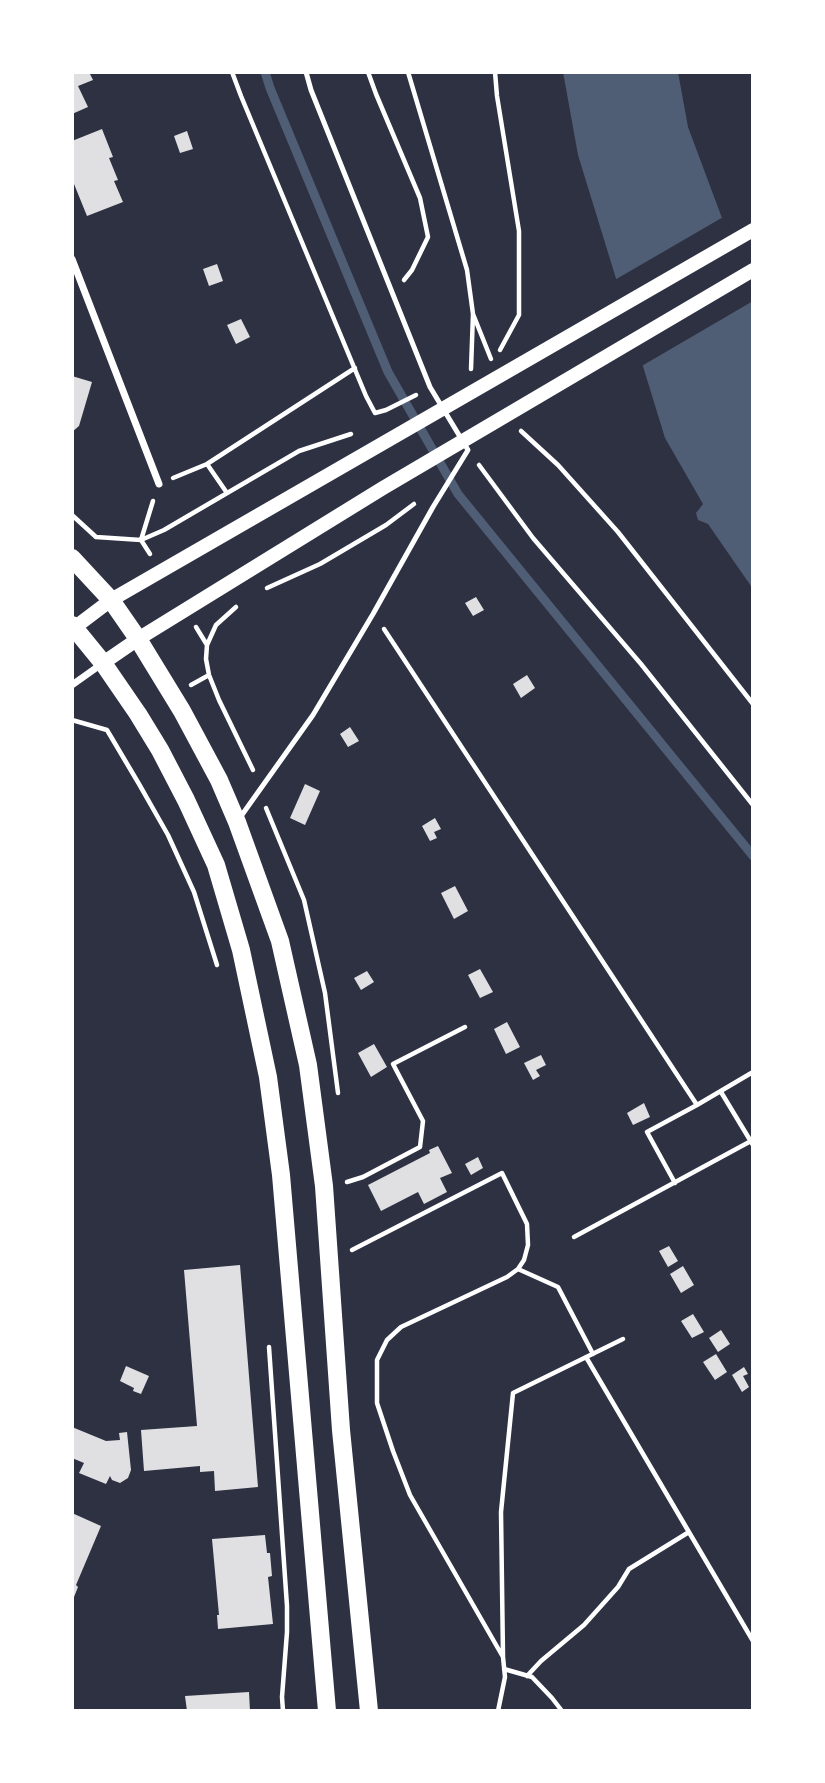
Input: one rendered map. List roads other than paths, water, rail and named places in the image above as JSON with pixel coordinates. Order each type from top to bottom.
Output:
[{"type":"main road","points":[[327,1711],[281,1174],[268,1077],[241,950],[216,864],[160,750],[103,663],[73,627],[111,600],[753,230]]},
{"type":"main road","points":[[103,663],[383,488],[753,270]]},
{"type":"main road","points":[[72,558],[111,600],[182,711],[219,780],[237,822],[280,941],[308,1065],[324,1186],[342,1443],[369,1711]]},
{"type":"street","points":[[72,259],[159,484]]},
{"type":"street","points":[[72,685],[103,663]]},
{"type":"lane","points":[[237,822],[313,715],[468,450],[429,387],[306,72]]},
{"type":"water","points":[[563,72],[678,72],[688,127],[753,301],[753,589],[708,524],[698,520],[696,513],[703,504],[665,438],[578,155]]},
{"type":"waterway","points":[[265,72],[388,372],[458,494],[753,856]]}]
